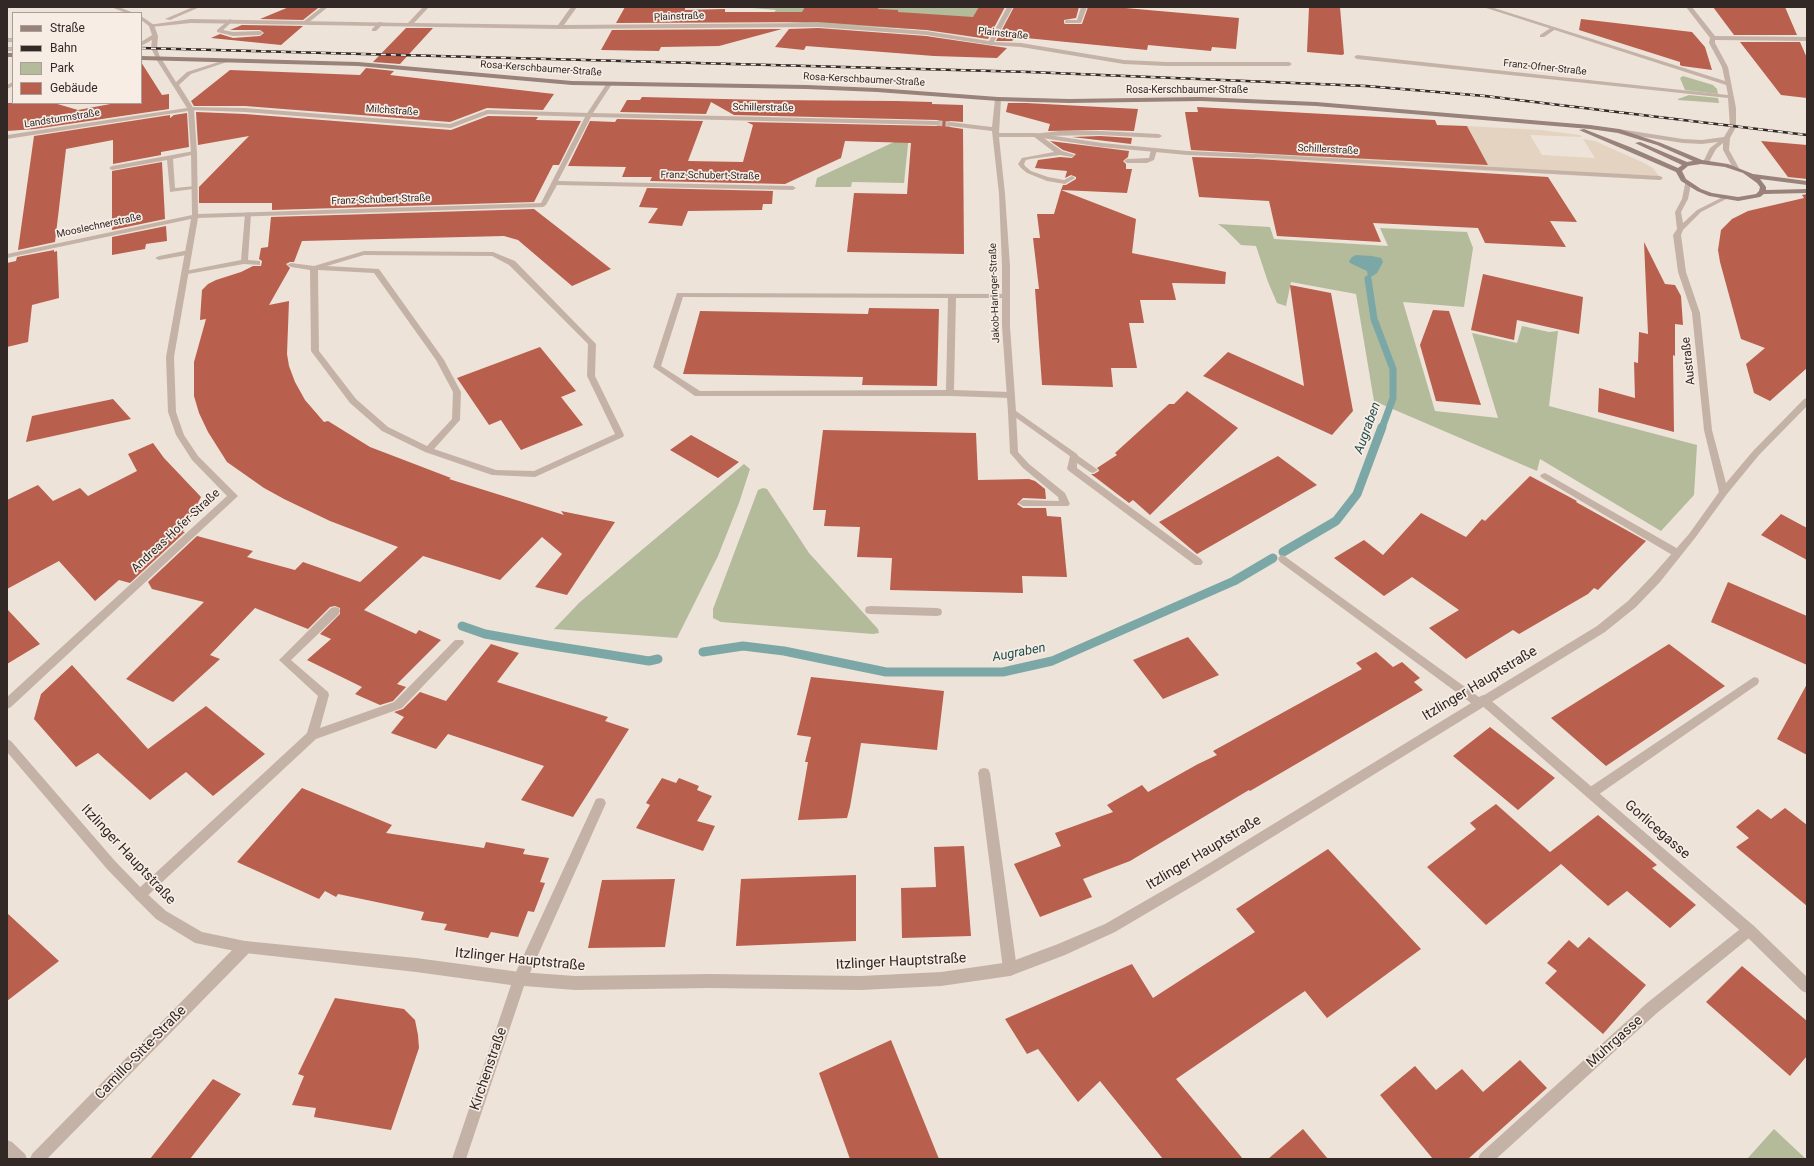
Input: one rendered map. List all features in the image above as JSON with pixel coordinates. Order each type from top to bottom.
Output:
[{"type":"main road","name":"Rosa-Kerschbaumer-Straße","points":[[142,58],[358,64],[526,80],[609,84],[892,91],[998,99],[1069,101],[1195,99],[1266,101],[1568,125],[1618,131],[1659,144],[1704,162],[1736,168],[1753,176],[1807,183]]},
{"type":"main road","name":"Rosa-Kerschbaumer-Straße","points":[[1568,125],[1615,134],[1686,164],[1704,162]]},
{"type":"main road","name":"Rosa-Kerschbaumer-Straße","points":[[1568,125],[1628,148],[1679,171]]},
{"type":"main road","points":[[1686,164],[1679,171],[1680,175],[1688,184],[1705,192],[1725,198],[1750,198],[1758,196],[1762,192],[1763,187],[1753,176]]},
{"type":"main road","points":[[1762,192],[1807,191]]},
{"type":"street","points":[[114,7],[128,12]]},
{"type":"street","points":[[142,19],[151,25],[197,7]]},
{"type":"street","points":[[306,22],[325,7]]},
{"type":"street","points":[[411,24],[426,7]]},
{"type":"street","points":[[560,27],[574,7]]},
{"type":"street","points":[[991,43],[1010,7]]},
{"type":"street","points":[[1067,22],[1079,22],[1084,7]]},
{"type":"street","points":[[1486,7],[1729,84]]},
{"type":"street","points":[[1689,7],[1713,38],[1712,43],[1725,67],[1729,84],[1734,122],[1726,138],[1713,148],[1704,162]]},
{"type":"street","name":"Plainstraße","points":[[151,25],[191,20],[560,27],[818,25],[926,33],[991,43],[1021,45],[1124,62],[1166,64],[1289,64]]},
{"type":"street","points":[[230,21],[219,31],[233,34],[260,33]]},
{"type":"street","points":[[374,30],[381,23]]},
{"type":"street","name":"Andreas-Hofer-Straße","points":[[7,704],[233,496],[195,458],[180,435],[172,412],[170,357],[195,216],[194,153],[191,108],[159,59],[154,48],[155,36],[151,25]]},
{"type":"street","points":[[1542,36],[1554,28]]},
{"type":"street","points":[[142,43],[155,36]]},
{"type":"street","points":[[1713,38],[1807,39]]},
{"type":"street","name":"Franz-Ofner-Straße","points":[[1357,57],[1731,97]]},
{"type":"street","points":[[176,85],[189,72],[230,60]]},
{"type":"street","name":"Franz-Schubert-Straße","points":[[195,216],[543,205],[589,115],[609,84]]},
{"type":"street","name":"Jakob-Haringer-Straße","points":[[998,99],[995,132],[1002,194],[1010,395],[1014,453],[1026,466],[1062,495],[1065,504],[1024,503]]},
{"type":"street","name":"Milchstraße","points":[[191,108],[451,126],[487,112],[589,115]]},
{"type":"street","name":"Landsturmstraße","points":[[8,137],[191,108]]},
{"type":"street","name":"Schillerstraße","points":[[589,115],[937,123]]},
{"type":"street","name":"Schillerstraße","points":[[950,124],[995,132],[1035,135],[1102,145],[1154,150],[1660,178]]},
{"type":"street","name":"Rosa-Kerschbaumer-Straße","points":[[1618,131],[1683,141],[1702,142],[1726,138]]},
{"type":"street","points":[[1035,135],[1100,133],[1159,136]]},
{"type":"street","points":[[1035,135],[1062,154]]},
{"type":"street","points":[[7,146],[8,137]]},
{"type":"street","points":[[1726,138],[1726,150],[1736,168]]},
{"type":"street","points":[[1127,161],[1147,161],[1152,159],[1154,150]]},
{"type":"street","points":[[112,168],[194,153]]},
{"type":"street","points":[[1050,161],[1052,154]]},
{"type":"street","points":[[1072,155],[1052,154],[1029,157],[1022,161],[1023,168],[1035,175],[1065,182],[1072,178]]},
{"type":"street","points":[[1062,154],[1062,163]]},
{"type":"street","points":[[170,157],[172,191],[194,187]]},
{"type":"street","points":[[1044,178],[1047,169]]},
{"type":"street","points":[[1056,181],[1059,171]]},
{"type":"street","name":"Franz-Schubert-Straße","points":[[554,183],[793,188]]},
{"type":"street","name":"Austraße","points":[[1688,184],[1685,199],[1678,212],[1680,229],[1677,235],[1682,272],[1696,313],[1708,430],[1724,492]]},
{"type":"street","points":[[1680,229],[1706,206],[1725,198]]},
{"type":"street","points":[[244,262],[248,214]]},
{"type":"street","name":"Mooslechnerstraße","points":[[7,256],[195,216]]},
{"type":"street","points":[[159,258],[189,252]]},
{"type":"street","points":[[364,253],[493,254],[512,262],[592,344],[591,376],[620,435],[535,474],[495,473],[428,450],[385,429],[353,401],[316,351],[314,268],[364,253]]},
{"type":"street","points":[[185,273],[244,262],[257,263]]},
{"type":"street","points":[[292,266],[376,271],[440,360],[457,392],[456,420],[428,450]]},
{"type":"street","points":[[1006,296],[680,295],[657,367],[698,394],[950,393],[1010,395]]},
{"type":"street","points":[[950,393],[952,296]]},
{"type":"street","name":"Itzlinger Hauptstraße","points":[[7,744],[111,865],[140,896],[161,915],[200,938],[245,947],[416,964],[520,979],[575,984],[710,981],[861,983],[941,979],[1010,969],[1060,950],[1110,928],[1194,879],[1601,629],[1632,604],[1656,579],[1756,453],[1807,401]]},
{"type":"street","points":[[1012,412],[1093,470]]},
{"type":"street","points":[[1074,456],[1072,469],[1198,562]]},
{"type":"street","points":[[1545,476],[1677,553]]},
{"type":"street","name":"Gorlicegasse","points":[[1283,559],[1481,702],[1592,793],[1749,930],[1807,986]]},
{"type":"street","points":[[870,610],[937,612]]},
{"type":"street","points":[[312,736],[324,695],[284,660],[335,612]]},
{"type":"street","points":[[140,896],[312,736],[398,705],[459,643]]},
{"type":"street","points":[[1592,793],[1754,681]]},
{"type":"street","points":[[984,773],[1010,969]]},
{"type":"street","name":"Kirchenstraße","points":[[458,1159],[520,979],[600,802]]},
{"type":"street","name":"Muhrgasse","points":[[1485,1159],[1652,1008],[1749,930]]},
{"type":"street","name":"Camillo-Sitte-Straße","points":[[37,1159],[245,947]]},
{"type":"street","points":[[7,1147],[20,1159]]},
{"type":"green space","points":[[741,7],[1001,7],[986,33],[767,21],[776,10]]},
{"type":"green space","points":[[1683,76],[1713,85],[1717,89],[1718,94],[1685,90],[1680,78]]},
{"type":"green space","points":[[1689,95],[1718,98],[1719,103],[1678,100]]},
{"type":"green space","points":[[909,135],[904,183],[852,182],[851,187],[815,187],[817,178]]},
{"type":"green space","points":[[1218,224],[1270,227],[1274,239],[1388,246],[1380,228],[1467,232],[1473,248],[1464,307],[1403,302],[1435,411],[1498,418],[1472,333],[1517,343],[1522,326],[1549,332],[1558,331],[1549,406],[1697,445],[1694,495],[1661,531],[1540,459],[1537,471],[1374,401],[1356,294],[1291,282],[1286,306],[1277,303],[1256,246],[1241,245]]},
{"type":"green space","points":[[744,464],[750,469],[739,503],[718,556],[677,638],[554,629],[580,602]]},
{"type":"green space","points":[[763,488],[767,489],[809,553],[878,629],[879,633],[873,634],[721,622],[713,618],[713,609],[758,490]]},
{"type":"green space","points":[[1774,1129],[1806,1159],[1747,1159]]},
{"type":"shaded area","points":[[1467,126],[1541,130],[1580,135],[1582,137],[1530,135],[1542,155],[1595,158],[1583,139],[1595,141],[1653,168],[1662,180],[1256,159],[1254,152],[1445,142],[1476,143]]},
{"type":"water","points":[[1356,255],[1381,258],[1383,262],[1377,273],[1368,279],[1367,271],[1350,263],[1349,261]]},
{"type":"building","points":[[289,7],[318,8],[303,20],[260,19]]},
{"type":"building","points":[[625,7],[685,7],[685,10],[725,9],[725,12],[802,12],[805,7],[879,7],[878,9],[898,10],[898,12],[973,17],[979,7],[1005,7],[988,39],[926,30],[818,22],[616,23]]},
{"type":"building","points":[[1014,7],[1079,7],[1076,18],[1064,20],[1065,24],[1082,24],[1088,7],[1114,7],[1239,18],[1236,49],[1212,47],[1211,51],[1148,45],[1147,50],[1016,37],[1012,41],[996,41]]},
{"type":"building","points":[[1309,7],[1340,7],[1344,54],[1307,52]]},
{"type":"building","points":[[1713,7],[1785,7],[1797,35],[1734,35]]},
{"type":"building","points":[[1581,19],[1692,32],[1705,47],[1712,70],[1682,66],[1680,65],[1680,62],[1579,30]]},
{"type":"building","points":[[242,25],[303,26],[281,45],[211,38],[220,34],[233,38],[260,36],[264,33],[260,30],[230,30]]},
{"type":"building","points":[[406,28],[433,28],[400,64],[373,62]]},
{"type":"building","points":[[818,28],[926,36],[1007,48],[997,58],[934,56],[806,46],[804,50],[775,47],[789,29]]},
{"type":"building","points":[[782,29],[719,46],[661,47],[659,51],[601,50],[612,30]]},
{"type":"building","points":[[1740,42],[1800,42],[1807,58],[1807,98],[1781,95]]},
{"type":"building","points":[[142,64],[162,95],[169,94],[169,109],[35,129],[7,131],[7,103],[57,104],[78,110],[111,104],[142,104]]},
{"type":"building","points":[[366,68],[394,71],[390,75],[554,94],[543,110],[487,108],[450,122],[245,106],[194,106],[191,101],[230,70],[360,75]]},
{"type":"building","points":[[642,97],[896,101],[963,105],[963,122],[950,121],[946,124],[950,127],[963,129],[964,254],[847,252],[854,193],[907,194],[911,143],[845,141],[841,158],[785,184],[650,181],[652,177],[622,177],[626,167],[568,166],[590,121],[615,122],[617,119],[703,121],[688,161],[743,162],[753,125],[747,122],[937,126],[941,123],[938,120],[734,115],[711,102],[706,114],[620,112],[627,100],[640,100]]},
{"type":"building","points":[[1008,103],[1138,109],[1134,131],[1048,131],[1050,124],[1006,112]]},
{"type":"building","points":[[1197,107],[1435,120],[1437,125],[1467,126],[1488,165],[1191,150],[1185,112],[1198,112]]},
{"type":"building","points":[[196,112],[245,114],[451,130],[488,116],[538,117],[536,120],[581,121],[559,165],[553,165],[534,202],[272,210],[272,203],[199,203],[199,187],[249,136],[198,145]]},
{"type":"building","points":[[187,113],[189,147],[161,152],[161,155],[113,164],[113,140],[66,149],[55,242],[18,250],[34,136],[170,115],[170,118],[174,115]]},
{"type":"building","points":[[1100,136],[1132,138],[1131,144],[1072,137]]},
{"type":"building","points":[[1050,141],[1129,151],[1128,157],[1123,161],[1126,164],[1126,169],[1132,169],[1127,193],[1061,190],[1063,185],[1066,185],[1076,179],[1076,177],[1071,175],[1065,178],[1067,171],[1035,168],[1038,160],[1060,157],[1072,158],[1076,154],[1063,150]]},
{"type":"building","points":[[1761,141],[1807,145],[1807,179],[1788,177]]},
{"type":"building","points":[[1192,157],[1257,159],[1548,177],[1577,222],[1550,221],[1566,247],[1485,243],[1478,228],[1373,223],[1381,242],[1277,236],[1269,201],[1199,197]]},
{"type":"building","points":[[162,162],[165,219],[112,230],[112,171]]},
{"type":"building","points":[[647,188],[773,191],[772,204],[763,204],[762,210],[688,211],[682,226],[648,223],[658,208],[639,207]]},
{"type":"building","points":[[1061,190],[1136,219],[1132,253],[1226,272],[1225,284],[1172,283],[1176,300],[1140,300],[1144,323],[1129,323],[1137,368],[1111,368],[1113,387],[1042,385],[1035,289],[1039,289],[1033,238],[1040,238],[1037,214],[1054,214]]},
{"type":"building","points":[[1807,194],[1807,368],[1770,401],[1754,393],[1746,364],[1765,348],[1741,339],[1720,262],[1718,250],[1721,230],[1732,219],[1748,211],[1804,198],[1802,195]]},
{"type":"building","points":[[534,209],[611,269],[572,286],[518,240],[504,236],[302,241],[294,262],[286,264],[290,268],[269,305],[289,301],[287,354],[289,366],[295,382],[305,400],[324,422],[328,421],[370,447],[451,478],[449,479],[564,515],[561,511],[615,522],[567,595],[535,587],[562,554],[542,537],[500,580],[423,556],[364,610],[416,634],[419,630],[441,640],[397,684],[406,687],[393,701],[380,705],[355,694],[362,687],[307,660],[331,639],[320,634],[340,614],[340,608],[335,606],[330,607],[308,629],[255,608],[210,655],[220,659],[173,702],[126,679],[204,602],[152,589],[148,582],[197,536],[253,551],[247,557],[295,570],[303,562],[360,582],[398,547],[330,521],[284,499],[264,488],[227,462],[208,432],[199,413],[194,396],[194,362],[206,319],[200,320],[202,290],[208,284],[216,280],[241,272],[253,266],[261,266],[262,261],[259,259],[261,248],[268,247],[271,217]]},
{"type":"building","points":[[166,226],[167,241],[146,244],[145,249],[112,255],[112,237]]},
{"type":"building","points":[[1644,242],[1665,284],[1675,285],[1681,296],[1683,325],[1675,324],[1675,356],[1673,355],[1674,432],[1598,412],[1599,388],[1635,398],[1634,362],[1638,363],[1639,332],[1648,334]]},
{"type":"building","points":[[54,250],[54,252],[57,251],[59,298],[32,305],[28,342],[7,347],[7,263],[16,261],[17,257]]},
{"type":"building","points":[[1483,274],[1583,297],[1579,334],[1517,320],[1514,340],[1471,330]]},
{"type":"building","points":[[1290,285],[1331,293],[1353,411],[1332,435],[1203,376],[1228,352],[1304,386]]},
{"type":"building","points":[[869,308],[939,309],[937,386],[862,385],[863,377],[683,374],[700,311],[868,314]]},
{"type":"building","points":[[1433,310],[1449,311],[1481,405],[1436,401],[1420,345]]},
{"type":"building","points":[[540,347],[576,391],[561,397],[583,425],[521,450],[501,420],[489,425],[457,378]]},
{"type":"building","points":[[1187,391],[1238,428],[1150,515],[1133,500],[1129,503],[1091,474],[1099,471],[1097,468],[1117,455],[1115,453],[1169,404],[1174,404]]},
{"type":"building","points":[[113,399],[131,419],[26,442],[32,416]]},
{"type":"building","points":[[823,430],[976,433],[978,480],[1029,479],[1035,481],[1045,489],[1046,499],[1023,498],[1017,504],[1023,508],[1046,508],[1047,516],[1061,517],[1067,577],[1022,576],[1023,593],[890,590],[892,558],[857,557],[860,527],[824,526],[826,510],[813,510]]},
{"type":"building","points":[[691,435],[739,462],[718,478],[670,450]]},
{"type":"building","points":[[153,443],[164,458],[201,497],[183,532],[185,532],[130,583],[119,580],[95,601],[59,561],[7,589],[7,500],[38,485],[53,501],[80,488],[88,496],[137,471],[128,454]]},
{"type":"building","points":[[1278,456],[1317,485],[1197,554],[1159,522]]},
{"type":"building","points":[[1530,476],[1646,541],[1598,590],[1594,588],[1588,594],[1519,634],[1513,630],[1466,659],[1429,628],[1459,610],[1412,577],[1384,596],[1334,558],[1364,540],[1383,555],[1421,513],[1466,537],[1482,519],[1485,521]]},
{"type":"building","points":[[1781,514],[1807,528],[1807,560],[1761,535]]},
{"type":"building","points":[[1728,582],[1807,616],[1807,665],[1711,622]]},
{"type":"building","points":[[7,609],[40,644],[7,664]]},
{"type":"building","points":[[1188,637],[1219,675],[1163,699],[1133,660]]},
{"type":"building","points":[[491,644],[519,653],[497,682],[608,717],[605,721],[629,729],[573,817],[521,800],[544,766],[448,734],[436,749],[391,733],[404,717],[394,712],[403,709],[420,692],[446,701]]},
{"type":"building","points":[[1669,644],[1725,686],[1606,766],[1551,718]]},
{"type":"building","points":[[1376,652],[1393,667],[1402,662],[1420,678],[1414,682],[1423,690],[1250,791],[1249,790],[1130,861],[1083,879],[1092,897],[1040,917],[1014,864],[1061,846],[1055,833],[1113,812],[1107,805],[1142,785],[1148,792],[1217,755],[1213,751],[1362,669],[1356,663]]},
{"type":"building","points":[[72,665],[148,749],[206,706],[265,754],[213,796],[186,772],[150,800],[98,753],[76,767],[34,719],[41,694]]},
{"type":"building","points":[[811,677],[944,691],[937,750],[861,743],[847,818],[798,820],[808,762],[805,762],[811,737],[797,735]]},
{"type":"building","points":[[1807,684],[1807,755],[1777,739]]},
{"type":"building","points":[[1490,727],[1555,778],[1518,810],[1453,756]]},
{"type":"building","points":[[662,778],[676,783],[679,778],[699,786],[697,790],[712,796],[697,821],[715,826],[703,851],[636,828],[650,805],[646,803]]},
{"type":"building","points":[[302,788],[392,825],[386,833],[484,848],[486,842],[525,849],[523,854],[549,858],[540,882],[545,883],[534,912],[528,911],[518,937],[491,932],[488,938],[444,930],[447,924],[421,920],[424,912],[338,894],[336,897],[325,891],[319,899],[237,862]]},
{"type":"building","points":[[1496,804],[1550,852],[1598,815],[1657,865],[1652,868],[1696,905],[1670,928],[1627,891],[1608,906],[1561,864],[1486,925],[1427,867],[1476,829],[1470,823]]},
{"type":"building","points":[[1785,808],[1807,825],[1807,906],[1736,847],[1749,838],[1736,827],[1758,809],[1771,819]]},
{"type":"building","points":[[964,846],[971,936],[902,938],[901,888],[936,887],[934,847]]},
{"type":"building","points":[[1328,849],[1421,949],[1327,1018],[1305,991],[1176,1079],[1243,1159],[1163,1159],[1100,1081],[1078,1102],[1038,1049],[1027,1054],[1005,1019],[1132,964],[1153,998],[1255,932],[1236,909]]},
{"type":"building","points":[[856,875],[856,941],[736,946],[741,879]]},
{"type":"building","points":[[675,879],[665,947],[588,948],[602,880]]},
{"type":"building","points":[[7,913],[59,961],[7,1001]]},
{"type":"building","points":[[1589,937],[1646,985],[1603,1034],[1545,983],[1557,971],[1547,963],[1569,940],[1578,948]]},
{"type":"building","points":[[1742,966],[1807,1021],[1807,1056],[1790,1076],[1706,1002]]},
{"type":"building","points":[[335,998],[404,1009],[415,1020],[419,1048],[391,1130],[314,1117],[316,1108],[292,1105],[304,1076],[298,1074]]},
{"type":"building","points":[[891,1040],[939,1159],[850,1159],[819,1073]]},
{"type":"building","points":[[1520,1060],[1547,1088],[1468,1159],[1433,1159],[1380,1095],[1415,1066],[1436,1090],[1462,1069],[1483,1092]]},
{"type":"building","points":[[213,1079],[241,1094],[190,1159],[150,1159]]},
{"type":"building","points":[[1303,1129],[1328,1159],[1268,1159]]},
{"type":"waterway","name":"Augraben","points":[[1368,279],[1374,319],[1393,369],[1393,398],[1382,428]]},
{"type":"waterway","name":"Augraben","points":[[1283,552],[1336,521],[1357,494],[1382,427]]},
{"type":"waterway","name":"Augraben","points":[[703,652],[743,646],[784,651],[886,672],[1003,672],[1052,661],[1234,581],[1273,558]]},
{"type":"waterway","points":[[462,626],[485,634],[547,645],[649,661],[658,659]]},
{"type":"tunnel","points":[[937,123],[950,124]]},
{"type":"railway","points":[[7,40],[12,40]]},
{"type":"railway","points":[[142,48],[1030,72],[1366,86],[1485,96],[1807,135]]},
{"type":"railway","points":[[7,49],[12,49]]}]
